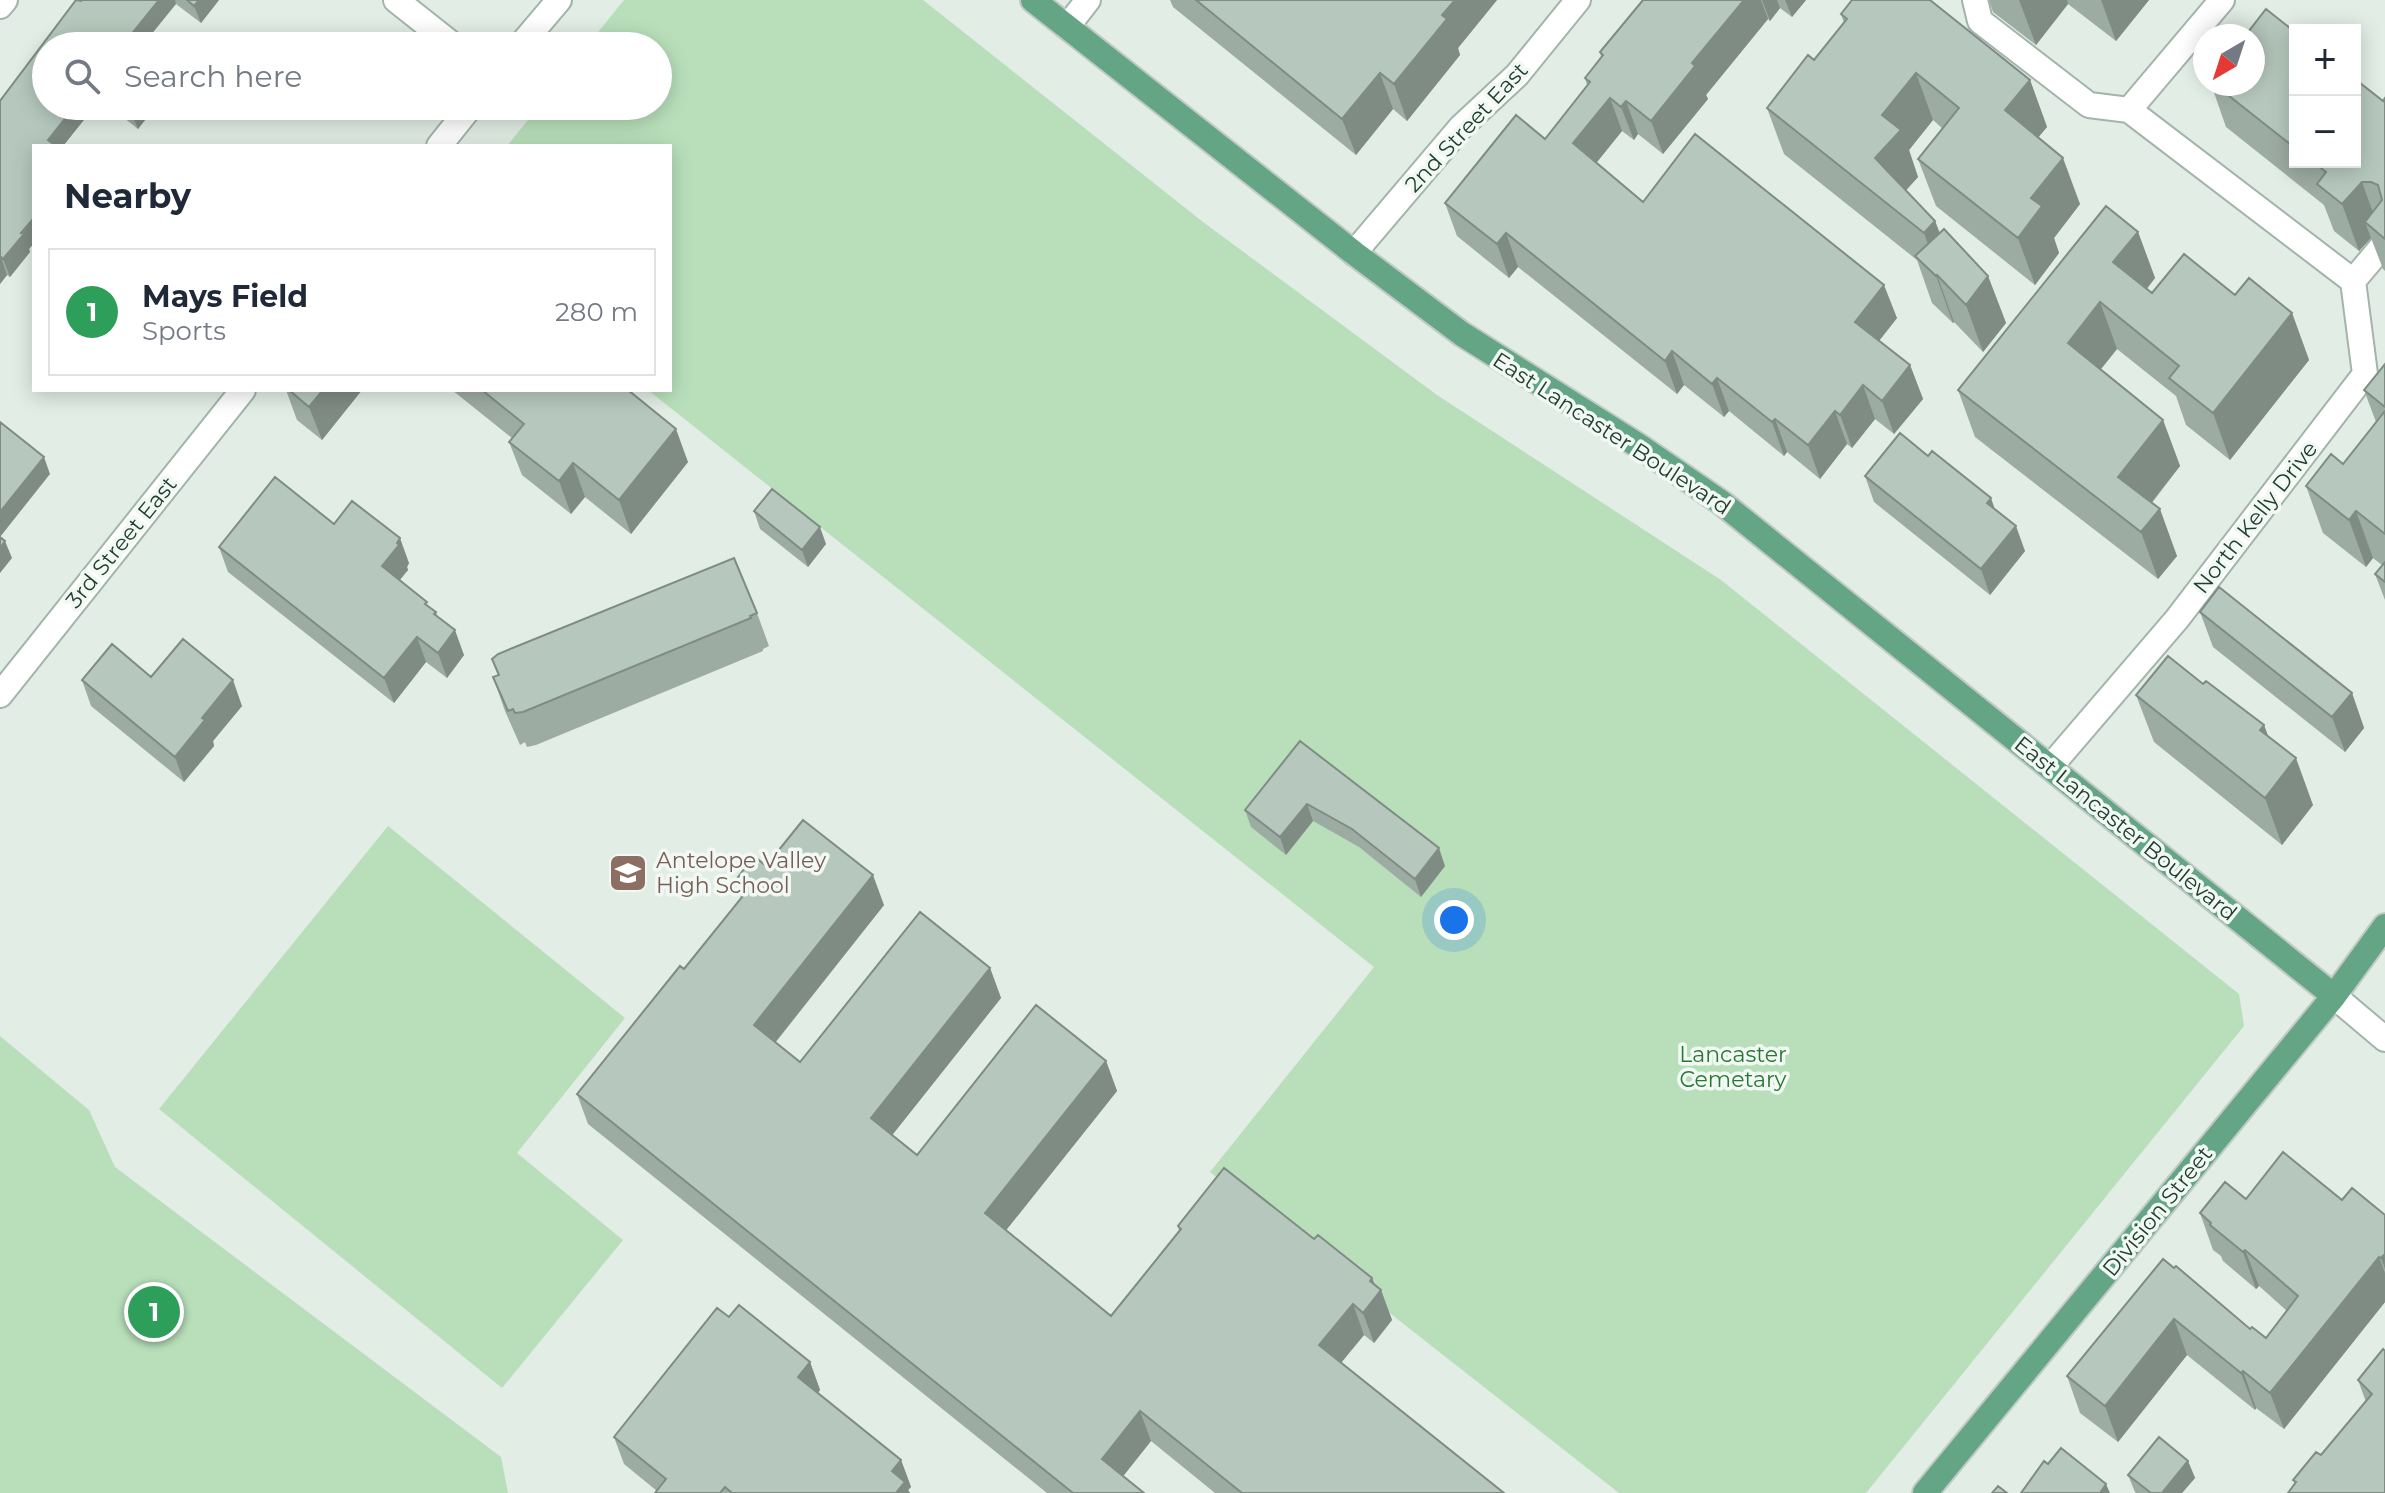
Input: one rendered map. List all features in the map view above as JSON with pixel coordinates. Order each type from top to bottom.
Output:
[{"type":"main road","name":"East Lancaster Boulevard","points":[[1033,0],[1354,253],[1462,334],[1639,446],[1722,503],[2334,996]]},
{"type":"main road","name":"Division Street","points":[[1925,1493],[2334,996],[2385,926]]},
{"type":"street","points":[[0,6],[5,0]]},
{"type":"street","points":[[396,0],[436,32]]},
{"type":"street","points":[[532,32],[559,0]]},
{"type":"street","points":[[1067,27],[1088,0]]},
{"type":"street","name":"2nd Street East","points":[[1354,253],[1461,127],[1517,75],[1578,0]]},
{"type":"street","points":[[1975,0],[1980,21],[2089,105],[2129,110],[2353,281],[2385,243]]},
{"type":"street","points":[[2129,110],[2222,0]]},
{"type":"street","points":[[441,144],[460,120]]},
{"type":"street","name":"North Kelly Drive","points":[[2050,767],[2177,619],[2365,374],[2353,281]]},
{"type":"street","name":"3rd Street East","points":[[0,695],[241,392]]},
{"type":"street","points":[[2334,996],[2385,1039]]},
{"type":"green space","name":"Lancaster Cemetary","points":[[624,0],[923,0],[1203,222],[1437,395],[1721,580],[2239,994],[2244,1026],[1866,1493],[1619,1493],[1210,1172],[1374,967],[651,392],[672,392],[672,144],[509,144],[528,120],[672,120],[672,32],[598,32]]},
{"type":"green space","points":[[388,826],[625,1018],[517,1153],[623,1240],[502,1388],[159,1109]]},
{"type":"green space","points":[[0,1036],[89,1110],[115,1167],[501,1457],[508,1493],[0,1493]]},
{"type":"building","points":[[76,0],[159,0],[133,32],[52,32]]},
{"type":"building","points":[[1196,0],[1455,0],[1442,15],[1447,19],[1394,84],[1380,73],[1342,119]]},
{"type":"building","points":[[1643,0],[1744,0],[1692,63],[1695,66],[1651,121],[1626,101],[1621,107],[1610,98],[1573,143],[1643,202],[1695,134],[1884,285],[1855,322],[1910,365],[1882,401],[1863,385],[1840,415],[1835,411],[1808,445],[1775,419],[1772,422],[1717,378],[1712,384],[1672,351],[1665,361],[1506,233],[1497,244],[1445,203],[1516,115],[1545,139],[1590,82],[1585,78],[1603,55],[1600,52]]},
{"type":"building","points":[[1852,0],[1930,0],[2030,80],[2005,110],[2063,158],[2031,198],[2042,206],[2018,238],[1918,159],[1959,108],[1916,73],[1882,115],[1901,130],[1875,158],[1935,221],[1924,233],[1767,108],[1808,55],[1814,60],[1847,19],[1841,14]]},
{"type":"building","points":[[2266,9],[2289,27],[2289,143],[2229,96],[2265,96],[2265,24],[2254,24]]},
{"type":"building","points":[[32,58],[32,120],[64,120],[48,140],[53,144],[32,144],[32,220],[3,259],[0,259],[0,101]]},
{"type":"building","points":[[2361,84],[2383,101],[2385,98],[2385,239],[2365,222],[2382,200],[2378,185],[2362,182],[2342,204],[2317,184],[2326,172],[2321,168],[2361,168]]},
{"type":"building","points":[[2106,206],[2138,232],[2113,262],[2152,293],[2184,254],[2235,295],[2249,278],[2292,313],[2213,413],[2169,378],[2179,366],[2100,302],[2068,343],[2163,420],[2118,477],[2160,509],[2141,532],[1958,390]]},
{"type":"building","points":[[1944,229],[1988,276],[1966,305],[1915,256]]},
{"type":"building","points":[[2385,364],[2385,407],[2364,390]]},
{"type":"building","points":[[291,392],[321,392],[309,407]]},
{"type":"building","points":[[484,392],[630,392],[676,429],[619,500],[573,463],[559,481],[509,442],[524,424]]},
{"type":"building","points":[[2385,411],[2385,534],[2356,511],[2349,520],[2306,486],[2331,454],[2343,464]]},
{"type":"building","points":[[0,422],[44,457],[0,512]]},
{"type":"building","points":[[1900,433],[1928,456],[1932,451],[1991,498],[1987,503],[2016,526],[1981,569],[1865,476]]},
{"type":"building","points":[[275,477],[334,524],[352,501],[400,538],[399,545],[382,566],[427,602],[425,604],[436,612],[434,614],[455,630],[438,653],[417,637],[384,678],[219,547]]},
{"type":"building","points":[[772,489],[820,527],[802,550],[754,511]]},
{"type":"building","points":[[734,558],[757,613],[751,618],[523,712],[508,711],[493,677],[499,675],[492,659],[498,654]]},
{"type":"building","points":[[2385,562],[2385,582],[2375,574]]},
{"type":"building","points":[[2219,587],[2352,693],[2332,717],[2200,612]]},
{"type":"building","points":[[183,639],[233,680],[175,757],[82,680],[112,644],[151,677]]},
{"type":"building","points":[[2168,656],[2264,725],[2260,730],[2296,758],[2265,798],[2136,695]]},
{"type":"building","points":[[1300,741],[1439,848],[1415,879],[1352,829],[1307,804],[1280,837],[1245,810]]},
{"type":"building","points":[[803,820],[873,875],[754,1025],[800,1062],[920,912],[990,968],[871,1118],[917,1155],[1036,1005],[1106,1061],[985,1213],[1111,1316],[1181,1229],[1178,1226],[1224,1168],[1314,1239],[1318,1235],[1372,1278],[1370,1281],[1381,1290],[1363,1313],[1353,1304],[1319,1345],[1504,1493],[1242,1493],[1140,1411],[1102,1459],[1144,1493],[1073,1493],[577,1094],[680,966],[684,969],[747,891],[735,881],[754,856],[766,866]]},
{"type":"building","points":[[2283,1152],[2342,1200],[2352,1188],[2385,1215],[2385,1254],[2379,1257],[2270,1393],[2174,1319],[2105,1406],[2067,1376],[2163,1259],[2174,1268],[2176,1266],[2250,1329],[2252,1327],[2266,1338],[2298,1296],[2245,1250],[2243,1252],[2210,1225],[2200,1213],[2225,1182],[2246,1199]]},
{"type":"building","points":[[739,1305],[810,1362],[798,1377],[901,1460],[892,1471],[905,1482],[896,1493],[732,1493],[725,1487],[720,1493],[655,1493],[666,1479],[614,1437],[717,1308],[729,1317]]},
{"type":"building","points":[[2383,1349],[2385,1493],[2288,1493],[2296,1482],[2293,1480],[2316,1452],[2321,1455],[2372,1394],[2358,1380]]},
{"type":"building","points":[[2159,1437],[2188,1461],[2162,1493],[2151,1493],[2128,1475]]},
{"type":"building","points":[[2061,1448],[2106,1484],[2100,1493],[2021,1493],[2044,1461],[2048,1464]]},
{"type":"building","points":[[1998,1486],[2007,1493],[1992,1493]]},
{"type":"place","name":"Antelope Valley High School","points":[[628,873]]},
{"type":"place","name":"Mays Field","points":[[154,1312]]}]
